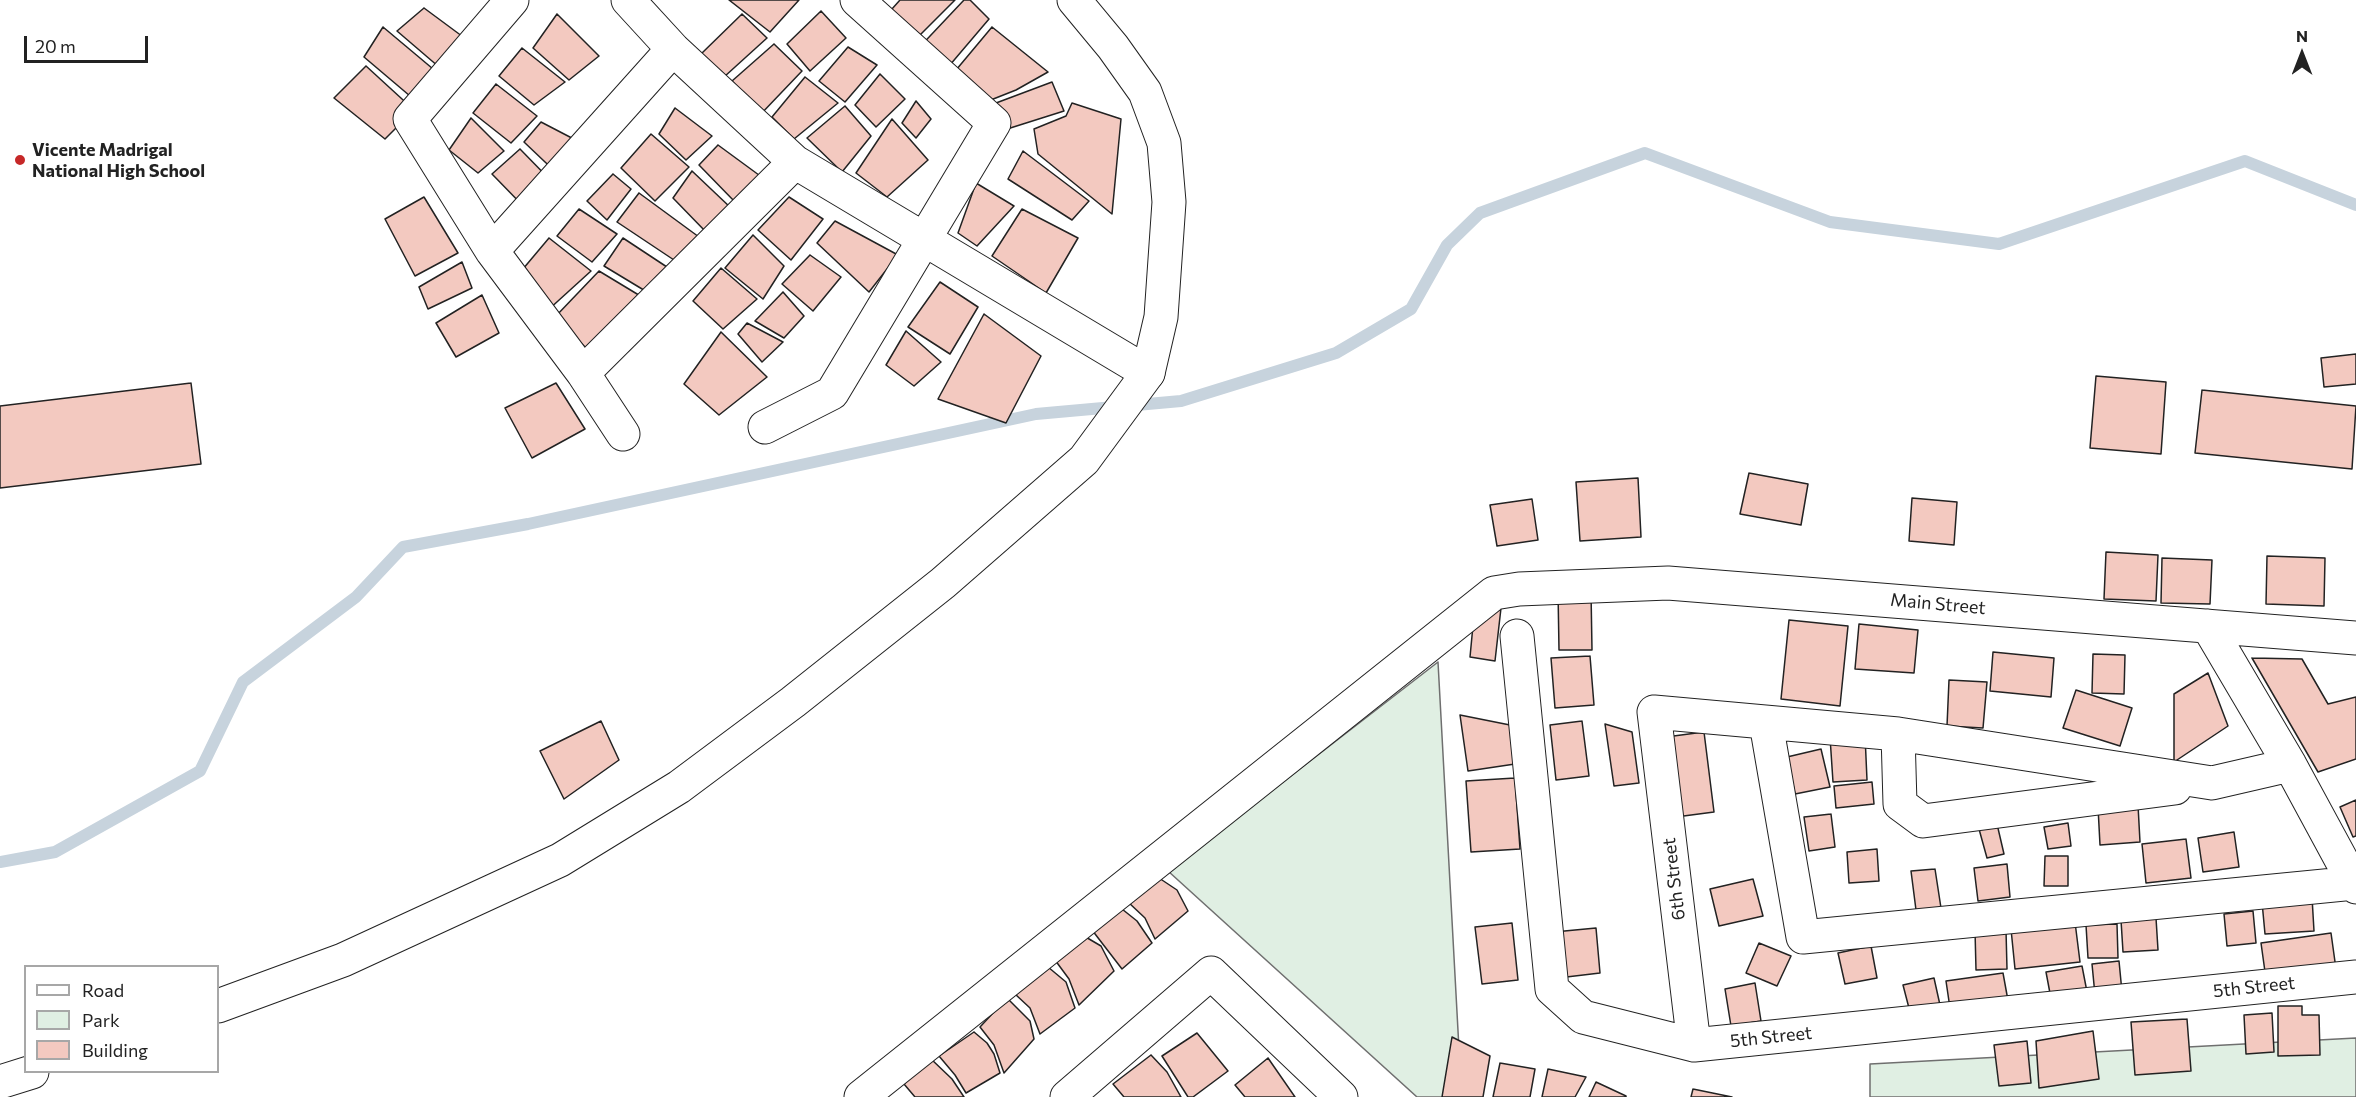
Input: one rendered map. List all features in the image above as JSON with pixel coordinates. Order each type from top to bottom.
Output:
[{"type":"street","points":[[512,0],[410,118],[492,251],[583,373],[623,434]]},
{"type":"street","points":[[628,0],[673,49],[795,162],[923,238],[1142,382]]},
{"type":"street","points":[[765,428],[831,393],[994,123],[857,0]]},
{"type":"street","points":[[219,1006],[343,960],[560,860],[679,787],[794,702],[943,583],[1084,460],[1142,382],[1161,316],[1168,202],[1164,143],[1145,93],[1113,47],[1074,0]]},
{"type":"street","points":[[492,251],[673,49]]},
{"type":"street","points":[[583,373],[795,162]]},
{"type":"street","name":"Main Street","points":[[861,1097],[1494,593],[1519,589],[1668,583],[2356,638]]},
{"type":"street","points":[[2208,626],[2290,765],[2355,885],[1803,937],[1766,723],[1898,734],[2212,783]]},
{"type":"street","name":"5th Street","points":[[1517,636],[1552,989],[1583,1017],[1694,1045],[2356,977]]},
{"type":"street","name":"6th Street","points":[[1694,1045],[1654,712],[1766,723]]},
{"type":"street","points":[[1898,734],[1900,804],[1923,821],[2212,783],[2290,765]]},
{"type":"street","points":[[1067,1097],[1211,974],[1341,1097]]},
{"type":"street","points":[[0,1082],[26,1073]]},
{"type":"green space","points":[[1438,662],[1461,1086],[1446,1097],[1417,1097],[1168,871]]},
{"type":"green space","points":[[2356,1038],[2356,1097],[1870,1097],[1870,1064]]},
{"type":"building","points":[[729,0],[799,0],[770,32]]},
{"type":"building","points":[[900,0],[955,0],[908,47],[883,19]]},
{"type":"building","points":[[964,0],[970,0],[989,19],[938,79],[914,53]]},
{"type":"building","points":[[424,8],[474,45],[446,73],[397,31]]},
{"type":"building","points":[[821,11],[846,38],[810,71],[787,44]]},
{"type":"building","points":[[557,14],[599,56],[569,80],[533,48]]},
{"type":"building","points":[[742,14],[767,38],[724,77],[701,54]]},
{"type":"building","points":[[383,27],[445,79],[423,107],[364,57]]},
{"type":"building","points":[[992,27],[1048,72],[1016,90],[968,109],[946,82]]},
{"type":"building","points":[[774,44],[802,71],[759,116],[732,81]]},
{"type":"building","points":[[848,47],[877,65],[845,102],[819,81]]},
{"type":"building","points":[[522,48],[565,82],[534,105],[499,76]]},
{"type":"building","points":[[366,66],[414,110],[385,139],[334,98]]},
{"type":"building","points":[[880,74],[905,99],[876,127],[855,105]]},
{"type":"building","points":[[805,77],[838,103],[794,139],[772,117]]},
{"type":"building","points":[[1052,82],[1064,111],[985,136],[980,109]]},
{"type":"building","points":[[496,84],[537,116],[511,143],[473,113]]},
{"type":"building","points":[[916,101],[931,119],[916,138],[902,123]]},
{"type":"building","points":[[1072,103],[1121,119],[1112,214],[1038,154],[1034,129],[1066,116]]},
{"type":"building","points":[[845,106],[871,136],[842,172],[807,138]]},
{"type":"building","points":[[675,108],[712,136],[686,160],[659,134]]},
{"type":"building","points":[[471,118],[504,151],[478,173],[449,150]]},
{"type":"building","points":[[892,119],[928,160],[887,197],[856,173]]},
{"type":"building","points":[[541,122],[591,148],[565,181],[524,142]]},
{"type":"building","points":[[651,134],[689,167],[655,201],[621,168]]},
{"type":"building","points":[[718,145],[763,178],[736,203],[699,165]]},
{"type":"building","points":[[520,149],[560,190],[529,212],[492,174]]},
{"type":"building","points":[[1023,151],[1089,201],[1072,220],[1008,179]]},
{"type":"building","points":[[692,171],[731,208],[706,232],[673,198]]},
{"type":"building","points":[[613,174],[631,189],[607,220],[587,201]]},
{"type":"building","points":[[976,183],[1014,206],[977,246],[958,233]]},
{"type":"building","points":[[639,193],[699,237],[674,260],[617,222]]},
{"type":"building","points":[[424,197],[458,253],[415,276],[385,219]]},
{"type":"building","points":[[789,197],[823,219],[791,260],[758,230]]},
{"type":"building","points":[[579,209],[617,234],[592,262],[557,236]]},
{"type":"building","points":[[1022,209],[1078,238],[1046,293],[992,256]]},
{"type":"building","points":[[835,221],[898,255],[869,292],[817,243]]},
{"type":"building","points":[[753,235],[784,266],[763,299],[725,268]]},
{"type":"building","points":[[549,238],[591,271],[536,321],[512,282]]},
{"type":"building","points":[[623,238],[673,271],[652,295],[604,266]]},
{"type":"building","points":[[810,255],[841,277],[813,311],[782,284]]},
{"type":"building","points":[[462,262],[472,288],[428,309],[419,287]]},
{"type":"building","points":[[721,268],[757,299],[723,329],[693,301]]},
{"type":"building","points":[[599,271],[647,300],[597,359],[555,317]]},
{"type":"building","points":[[940,282],[978,307],[950,354],[908,327]]},
{"type":"building","points":[[783,292],[804,316],[784,338],[755,321]]},
{"type":"building","points":[[482,295],[499,333],[456,357],[436,323]]},
{"type":"building","points":[[984,314],[1041,356],[1006,423],[938,399]]},
{"type":"building","points":[[747,323],[783,342],[762,362],[738,334]]},
{"type":"building","points":[[906,331],[941,362],[914,386],[886,365]]},
{"type":"building","points":[[721,332],[767,377],[719,415],[684,384]]},
{"type":"building","points":[[2356,354],[2356,384],[2324,387],[2321,358]]},
{"type":"building","points":[[2096,376],[2166,382],[2161,454],[2090,448]]},
{"type":"building","points":[[191,383],[201,464],[0,488],[0,406]]},
{"type":"building","points":[[556,383],[585,429],[532,458],[505,408]]},
{"type":"building","points":[[2202,390],[2356,406],[2352,469],[2195,453]]},
{"type":"building","points":[[1749,473],[1808,484],[1801,525],[1740,514]]},
{"type":"building","points":[[1638,478],[1641,537],[1580,541],[1576,482]]},
{"type":"building","points":[[1912,498],[1957,502],[1954,545],[1909,541]]},
{"type":"building","points":[[1532,499],[1538,540],[1497,546],[1490,505]]},
{"type":"building","points":[[2106,552],[2158,555],[2156,601],[2104,599]]},
{"type":"building","points":[[2267,556],[2325,558],[2324,606],[2266,604]]},
{"type":"building","points":[[2162,558],[2212,560],[2210,604],[2161,603]]},
{"type":"building","points":[[1558,591],[1591,591],[1592,650],[1559,650]]},
{"type":"building","points":[[1501,608],[1495,661],[1470,657],[1474,615]]},
{"type":"building","points":[[1789,620],[1848,626],[1840,706],[1781,699]]},
{"type":"building","points":[[1859,624],[1918,630],[1914,673],[1855,669]]},
{"type":"building","points":[[1993,652],[2054,658],[2051,697],[1990,691]]},
{"type":"building","points":[[2093,654],[2125,655],[2124,694],[2092,693]]},
{"type":"building","points":[[1590,656],[1594,705],[1555,708],[1551,658]]},
{"type":"building","points":[[2252,658],[2302,659],[2328,704],[2356,697],[2356,759],[2318,772]]},
{"type":"building","points":[[2208,673],[2228,726],[2174,762],[2174,694]]},
{"type":"building","points":[[1949,680],[1987,682],[1983,728],[1947,726]]},
{"type":"building","points":[[2076,690],[2132,708],[2120,746],[2063,728]]},
{"type":"building","points":[[1460,715],[1510,725],[1515,764],[1468,771]]},
{"type":"building","points":[[601,721],[619,760],[564,799],[540,751]]},
{"type":"building","points":[[1582,721],[1589,776],[1556,780],[1550,725]]},
{"type":"building","points":[[1605,724],[1632,732],[1639,783],[1614,786]]},
{"type":"building","points":[[1704,732],[1714,812],[1676,817],[1666,737]]},
{"type":"building","points":[[1865,735],[1867,780],[1833,782],[1830,737]]},
{"type":"building","points":[[1821,749],[1830,787],[1795,794],[1787,757]]},
{"type":"building","points":[[1515,778],[1520,849],[1471,852],[1466,781]]},
{"type":"building","points":[[1872,782],[1874,804],[1836,808],[1834,786]]},
{"type":"building","points":[[2356,800],[2356,836],[2353,837],[2340,807]]},
{"type":"building","points":[[2138,805],[2140,842],[2100,845],[2098,807]]},
{"type":"building","points":[[1831,814],[1835,847],[1809,851],[1804,817]]},
{"type":"building","points":[[2068,823],[2071,846],[2048,849],[2044,827]]},
{"type":"building","points":[[1997,824],[2004,854],[1987,858],[1979,829]]},
{"type":"building","points":[[2234,832],[2239,867],[2203,872],[2198,838]]},
{"type":"building","points":[[2186,839],[2191,878],[2146,883],[2142,844]]},
{"type":"building","points":[[1877,849],[1879,881],[1849,883],[1847,852]]},
{"type":"building","points":[[2045,856],[2068,856],[2068,886],[2044,886]]},
{"type":"building","points":[[2007,864],[2010,897],[1978,901],[1974,868]]},
{"type":"building","points":[[1935,869],[1941,908],[1916,910],[1911,871]]},
{"type":"building","points":[[1159,878],[1177,890],[1188,911],[1155,939],[1145,918],[1128,902]]},
{"type":"building","points":[[1753,879],[1763,916],[1719,926],[1710,889]]},
{"type":"building","points":[[2312,897],[2314,931],[2265,934],[2262,902]]},
{"type":"building","points":[[1122,909],[1137,921],[1152,943],[1122,969],[1092,930]]},
{"type":"building","points":[[2253,911],[2256,943],[2227,946],[2224,914]]},
{"type":"building","points":[[2156,918],[2158,950],[2123,952],[2121,920]]},
{"type":"building","points":[[2075,922],[2080,962],[2015,969],[2011,929]]},
{"type":"building","points":[[1512,923],[1518,980],[1482,984],[1475,927]]},
{"type":"building","points":[[2117,924],[2118,958],[2088,958],[2086,925]]},
{"type":"building","points":[[1596,928],[1600,973],[1558,978],[1554,932]]},
{"type":"building","points":[[1975,930],[2006,930],[2007,969],[1976,970]]},
{"type":"building","points":[[2331,933],[2336,969],[2266,979],[2261,943]]},
{"type":"building","points":[[1084,936],[1101,946],[1114,971],[1079,1005],[1069,979],[1055,960]]},
{"type":"building","points":[[1759,943],[1791,956],[1777,986],[1746,973]]},
{"type":"building","points":[[1871,946],[1877,978],[1845,984],[1838,953]]},
{"type":"building","points":[[2119,961],[2122,992],[2095,995],[2092,964]]},
{"type":"building","points":[[2082,966],[2088,997],[2052,1004],[2046,972]]},
{"type":"building","points":[[1048,967],[1066,982],[1075,1008],[1040,1034],[1030,1008],[1015,994]]},
{"type":"building","points":[[2003,973],[2009,1006],[1951,1015],[1946,981]]},
{"type":"building","points":[[1934,978],[1940,1005],[1910,1012],[1903,985]]},
{"type":"building","points":[[1755,983],[1761,1021],[1731,1026],[1725,989]]},
{"type":"building","points":[[1007,998],[1030,1021],[1034,1039],[1004,1073],[994,1045],[980,1027]]},
{"type":"building","points":[[2278,1006],[2302,1006],[2302,1015],[2319,1015],[2320,1055],[2278,1056]]},
{"type":"building","points":[[2272,1013],[2274,1052],[2246,1054],[2244,1015]]},
{"type":"building","points":[[2187,1019],[2191,1071],[2135,1075],[2131,1022]]},
{"type":"building","points":[[2093,1031],[2099,1079],[2039,1088],[2036,1041]]},
{"type":"building","points":[[974,1032],[987,1043],[994,1054],[1000,1073],[966,1093],[939,1056]]},
{"type":"building","points":[[1197,1033],[1228,1071],[1193,1097],[1188,1097],[1162,1056]]},
{"type":"building","points":[[1452,1037],[1490,1056],[1483,1097],[1442,1097]]},
{"type":"building","points":[[2027,1041],[2031,1083],[1999,1086],[1994,1045]]},
{"type":"building","points":[[1151,1055],[1167,1072],[1181,1097],[1124,1097],[1113,1084]]},
{"type":"building","points":[[930,1058],[952,1079],[964,1097],[915,1097],[904,1084]]},
{"type":"building","points":[[1268,1058],[1295,1097],[1245,1097],[1235,1085]]},
{"type":"building","points":[[1500,1063],[1535,1069],[1530,1097],[1493,1097]]},
{"type":"building","points":[[1548,1069],[1586,1077],[1575,1097],[1542,1097]]},
{"type":"building","points":[[1596,1082],[1626,1096],[1626,1097],[1589,1097]]},
{"type":"building","points":[[1693,1089],[1732,1097],[1691,1097]]},
{"type":"waterway","points":[[0,862],[55,852],[200,771],[243,682],[356,597],[403,547],[528,524],[1036,414],[1181,401],[1336,353],[1411,309],[1447,245],[1480,213],[1645,153],[1830,222],[1999,244],[2245,161],[2356,205]]},
{"type":"place","name":"Vicente Madrigal National High School","points":[[20,160]]}]
